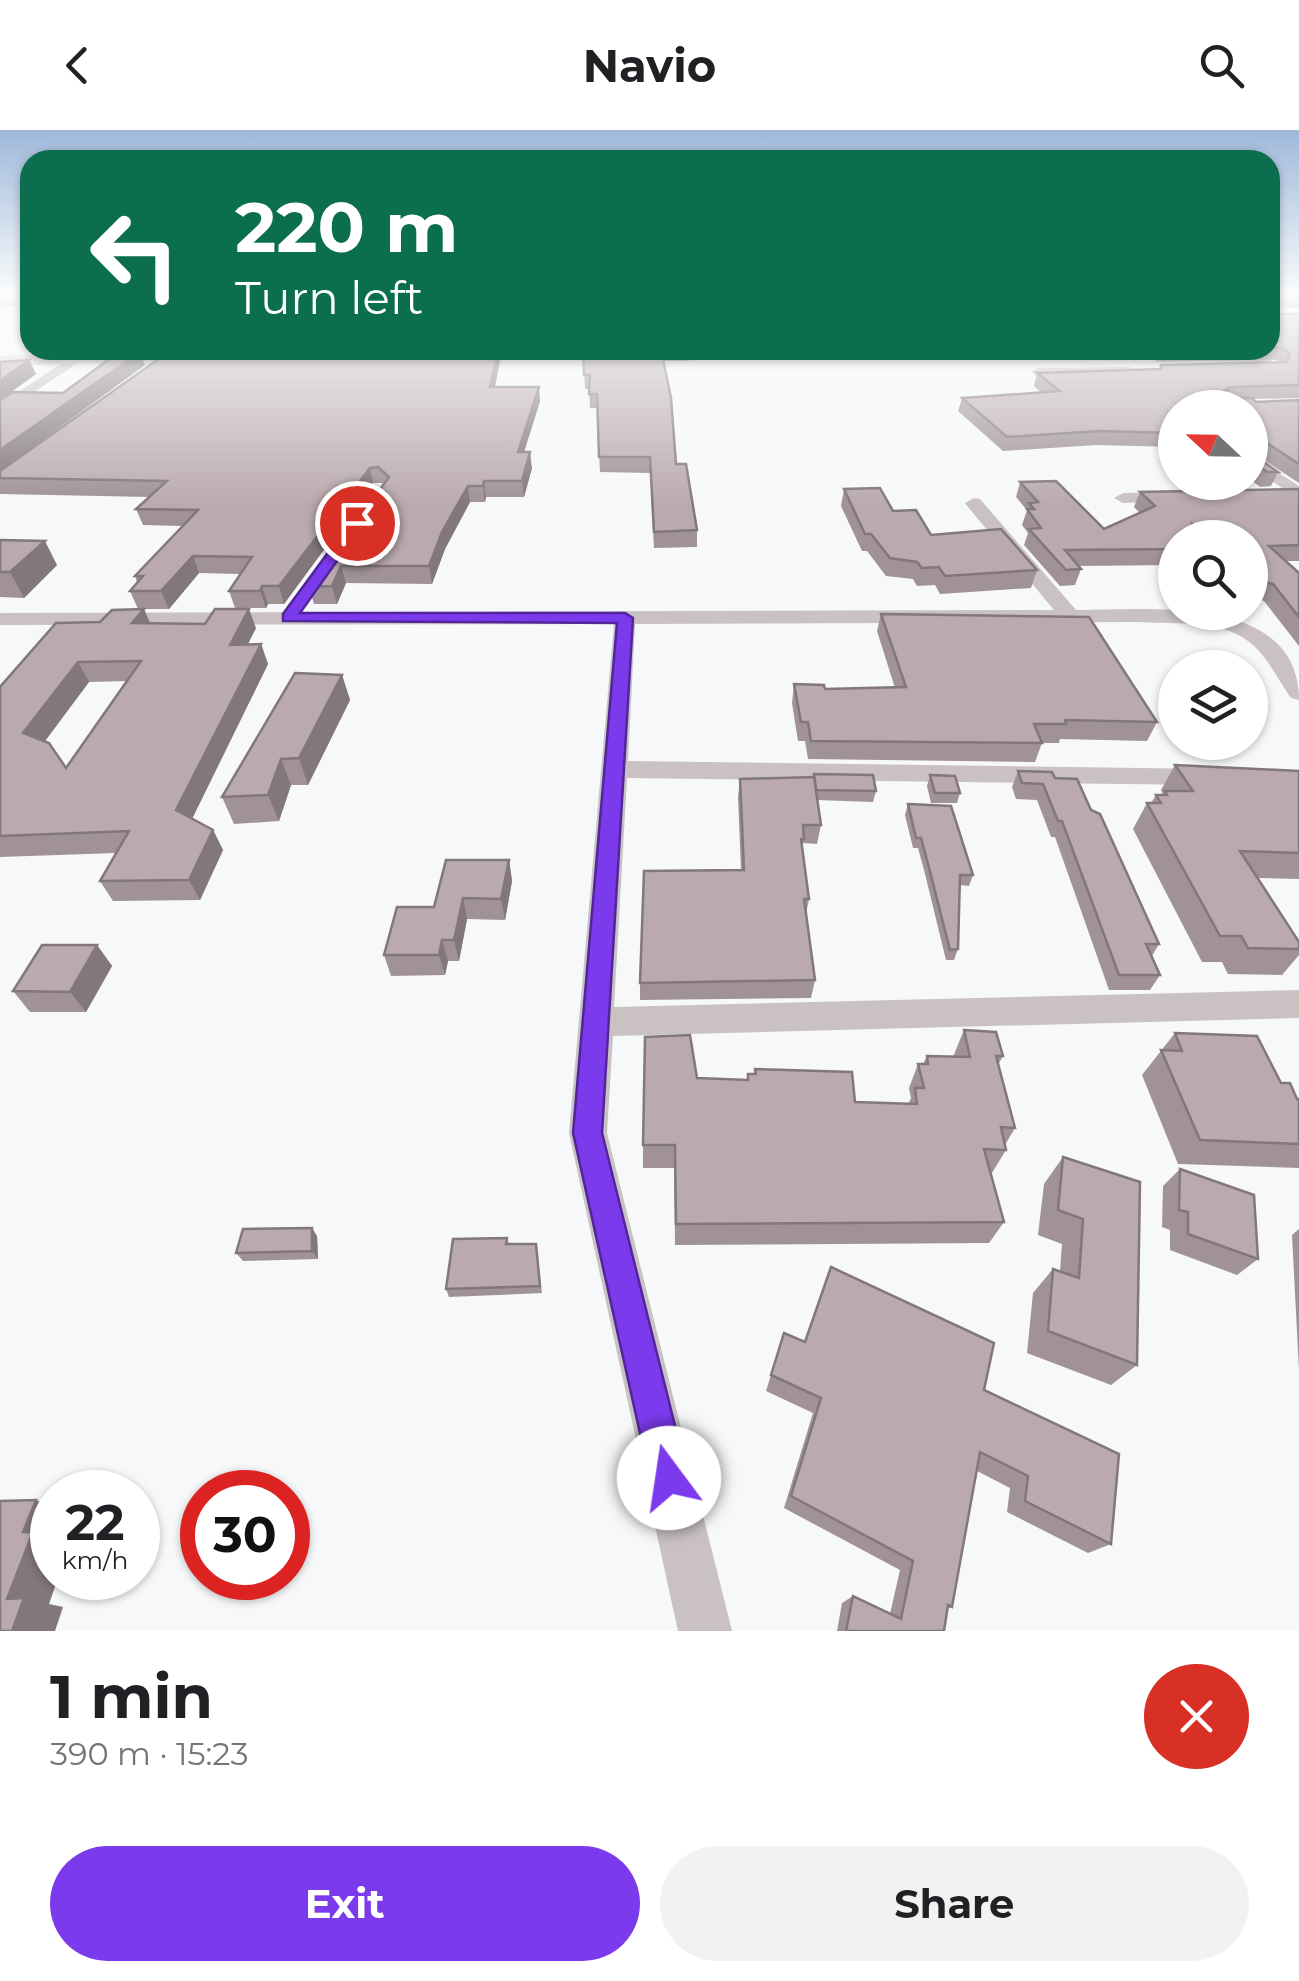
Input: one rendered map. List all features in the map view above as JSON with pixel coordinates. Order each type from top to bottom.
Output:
[{"type":"street","points":[[0,411],[68,365]]},
{"type":"street","points":[[146,377],[162,365]]},
{"type":"street","points":[[1270,365],[1299,380]]},
{"type":"street","points":[[1236,368],[1276,368]]},
{"type":"street","points":[[1038,372],[1143,370]]},
{"type":"street","points":[[1268,472],[1299,494],[1268,495]]},
{"type":"street","points":[[1122,498],[1158,497]]},
{"type":"street","points":[[974,502],[1068,613]]},
{"type":"street","points":[[0,619],[294,610],[625,618],[1068,613],[1216,623],[1244,630],[1261,640],[1299,693]]},
{"type":"street","points":[[625,618],[588,1133],[706,1631]]},
{"type":"street","points":[[613,769],[1240,777]]},
{"type":"street","points":[[593,1022],[1299,1004]]},
{"type":"building","points":[[0,365],[22,365],[0,381]]},
{"type":"building","points":[[101,365],[121,365],[0,450],[0,400],[13,392],[63,393]]},
{"type":"building","points":[[150,365],[495,365],[490,387],[539,387],[518,452],[530,452],[522,481],[484,481],[483,486],[468,486],[442,532],[429,566],[341,566],[332,586],[309,587],[389,477],[378,467],[370,468],[279,586],[262,586],[260,591],[229,591],[252,557],[193,556],[161,591],[130,591],[143,576],[135,576],[198,510],[136,509],[167,481],[0,478],[0,471]]},
{"type":"building","points":[[584,365],[664,365],[676,464],[686,464],[697,530],[654,532],[650,457],[599,457],[597,394],[589,394],[590,375],[584,375]]},
{"type":"building","points":[[1161,365],[1299,365],[1299,385],[1158,390],[1158,433],[1100,431],[1007,437],[962,398],[1060,391],[1037,373],[1161,369]]},
{"type":"building","points":[[1299,400],[1299,464],[1268,444],[1268,401]]},
{"type":"building","points":[[1056,481],[1104,529],[1155,506],[1140,492],[1158,492],[1158,500],[1268,500],[1268,490],[1299,489],[1299,545],[1269,546],[1299,573],[1299,617],[1268,583],[1268,520],[1158,520],[1158,549],[1065,550],[1081,569],[1066,570],[1029,529],[1041,528],[1027,509],[1034,509],[1029,503],[1038,502],[1020,482]]},
{"type":"building","points":[[880,488],[893,511],[916,510],[931,535],[1001,529],[1037,570],[945,576],[939,567],[922,568],[917,562],[890,558],[871,534],[865,534],[844,489]]},
{"type":"building","points":[[0,540],[45,541],[10,572],[0,572]]},
{"type":"building","points":[[144,609],[132,623],[205,624],[215,609],[249,609],[230,645],[261,644],[176,810],[213,830],[189,880],[100,881],[129,831],[0,836],[0,687],[56,623],[100,622],[112,610]],"holes":[[[141,661],[66,768],[49,743],[23,733],[78,662]]]},
{"type":"building","points":[[881,614],[1089,617],[1157,722],[1065,720],[1066,724],[1034,724],[1042,743],[811,741],[808,722],[801,722],[794,684],[824,685],[825,689],[906,687]]},
{"type":"building","points":[[295,673],[342,675],[299,758],[281,759],[268,795],[222,797]]},
{"type":"building","points":[[1175,765],[1299,771],[1299,853],[1240,851],[1299,942],[1299,949],[1248,948],[1241,936],[1220,936],[1147,803],[1161,803],[1156,795],[1167,795],[1165,791],[1193,791]]},
{"type":"building","points":[[1018,771],[1052,772],[1055,778],[1077,779],[1091,810],[1100,814],[1159,944],[1146,944],[1160,975],[1119,975],[1062,821],[1058,821],[1043,784],[1022,783]]},
{"type":"building","points":[[814,774],[873,775],[876,791],[816,790]]},
{"type":"building","points":[[930,775],[955,776],[960,793],[935,793]]},
{"type":"building","points":[[814,777],[821,825],[803,825],[801,839],[815,980],[640,983],[644,871],[744,870],[740,779]]},
{"type":"building","points":[[908,804],[951,806],[973,875],[960,875],[958,949],[950,950],[921,838],[916,838]]},
{"type":"building","points":[[446,860],[509,860],[501,899],[463,898],[454,940],[442,940],[439,955],[384,955],[397,907],[434,907]]},
{"type":"building","points":[[42,945],[97,945],[70,992],[13,991]]},
{"type":"building","points":[[964,1030],[996,1032],[1003,1056],[996,1056],[1015,1128],[1001,1127],[1006,1150],[984,1149],[1004,1222],[676,1224],[675,1145],[643,1145],[645,1037],[690,1035],[697,1078],[748,1080],[748,1074],[756,1074],[755,1069],[852,1072],[855,1102],[917,1104],[915,1088],[924,1088],[918,1064],[928,1064],[927,1056],[970,1057]]},
{"type":"building","points":[[1175,1033],[1257,1036],[1281,1083],[1290,1083],[1299,1099],[1299,1144],[1200,1140],[1161,1050],[1182,1051]]},
{"type":"building","points":[[1063,1157],[1140,1182],[1137,1365],[1048,1331],[1053,1269],[1079,1278],[1083,1219],[1058,1210]]},
{"type":"building","points":[[1180,1169],[1254,1195],[1258,1259],[1188,1234],[1188,1212],[1179,1210]]},
{"type":"building","points":[[312,1228],[312,1251],[236,1253],[243,1229]]},
{"type":"building","points":[[507,1238],[506,1244],[536,1244],[540,1286],[446,1289],[453,1239]]},
{"type":"building","points":[[831,1267],[994,1343],[984,1390],[1119,1454],[1111,1544],[1025,1501],[1028,1476],[980,1452],[952,1607],[948,1605],[944,1631],[846,1631],[853,1596],[901,1619],[913,1561],[791,1496],[821,1398],[771,1375],[784,1333],[805,1342]]},
{"type":"building","points":[[30,1500],[30,1515],[23,1532],[30,1532],[30,1540],[7,1599],[24,1598],[12,1631],[0,1631],[0,1501]]},
{"type":"route","points":[[357,523],[289,618],[625,618],[588,1133],[669,1478]]}]
